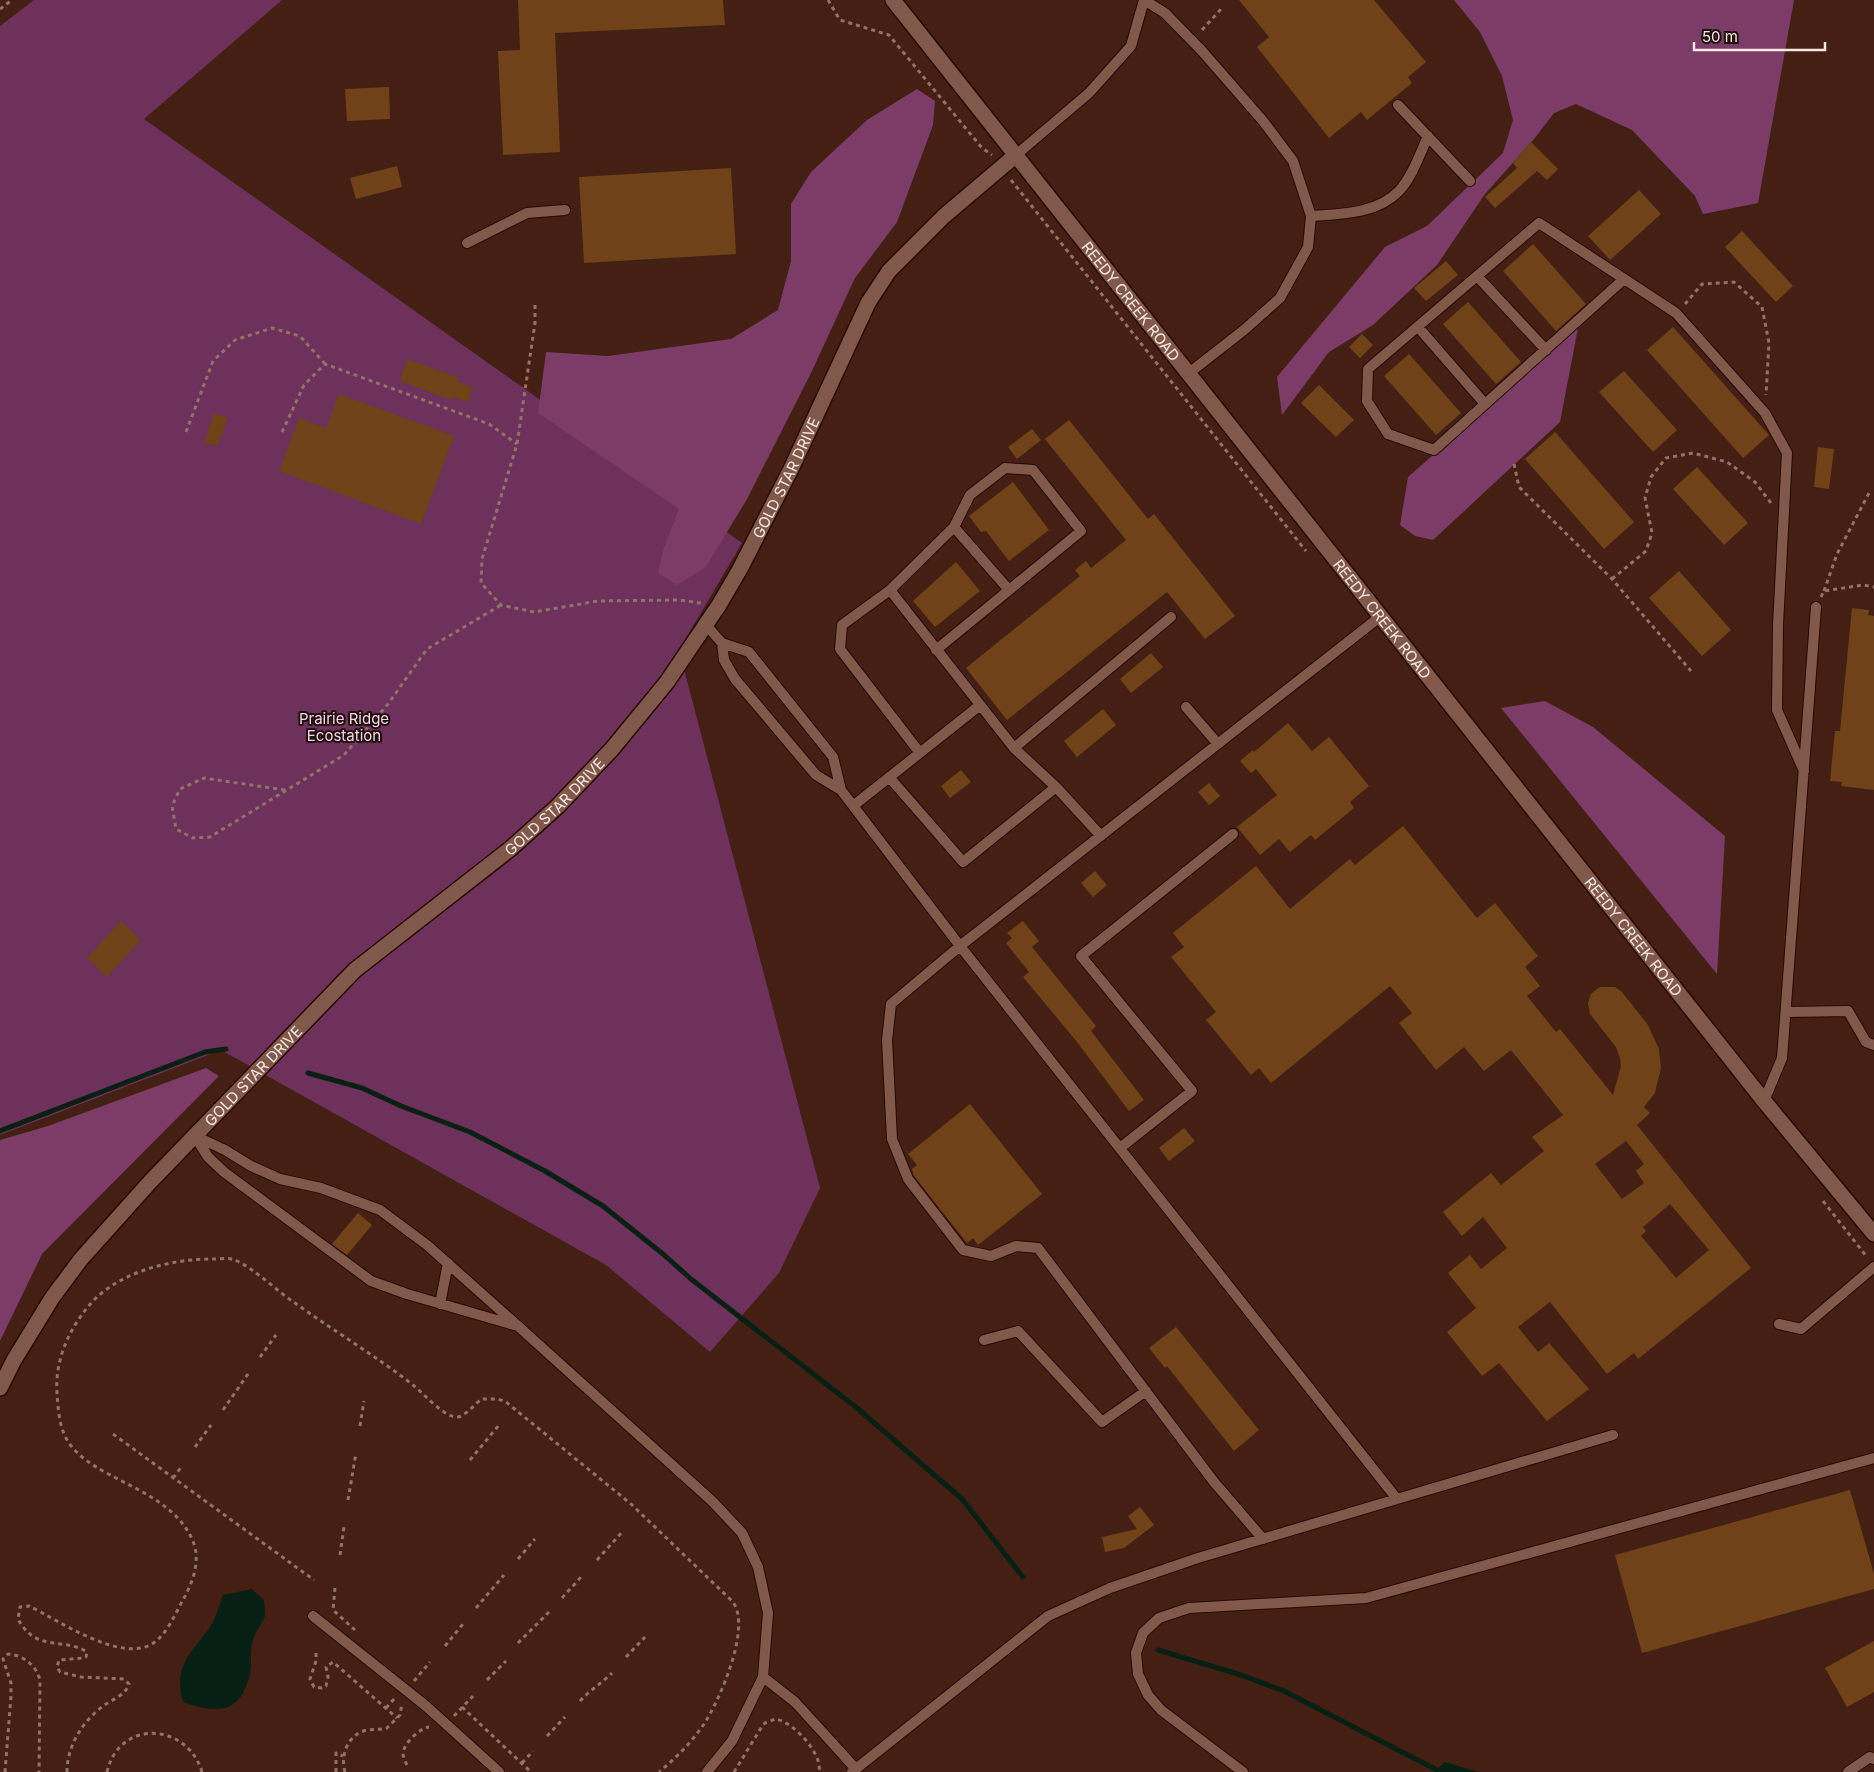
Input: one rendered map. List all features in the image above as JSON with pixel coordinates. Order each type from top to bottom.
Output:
[{"type":"street","name":"REEDY CREEK ROAD","points":[[893,0],[1764,1101],[1874,1234]]},
{"type":"street","name":"GOLD STAR DRIVE","points":[[0,1388],[36,1323],[81,1259],[150,1182],[355,970],[510,849],[558,806],[612,749],[667,682],[719,605],[759,533],[791,469],[819,404],[868,303],[889,272],[944,216],[1016,155]]},
{"type":"lane","points":[[1016,155],[1089,93],[1131,46],[1144,0],[1165,13],[1202,51],[1262,121],[1293,161],[1311,216],[1308,248],[1280,298],[1189,373]]},
{"type":"lane","points":[[1398,105],[1470,180]]},
{"type":"lane","points":[[1311,216],[1340,214],[1376,208],[1399,191],[1415,164],[1428,136]]},
{"type":"lane","points":[[468,243],[527,212],[565,210]]},
{"type":"lane","points":[[1624,279],[1434,450],[1388,434],[1367,402],[1368,369],[1539,223],[1676,313],[1765,413],[1787,453],[1777,710],[1804,770]]},
{"type":"lane","points":[[1477,276],[1546,350]]},
{"type":"lane","points":[[1418,327],[1485,404]]},
{"type":"lane","points":[[920,753],[840,649],[842,625],[890,590],[954,527],[970,495],[1005,468],[1033,470],[1081,531],[936,650]]},
{"type":"lane","points":[[954,527],[1009,590]]},
{"type":"lane","points":[[890,590],[979,706],[1014,748],[1056,786],[1101,836]]},
{"type":"lane","points":[[1764,1101],[1782,1058],[1816,606]]},
{"type":"lane","points":[[1263,1539],[1214,1482],[1038,1248],[1016,1246],[991,1256],[963,1250],[908,1179],[892,1138],[887,1040],[891,1004],[960,946],[1381,616]]},
{"type":"lane","points":[[1014,748],[1171,618]]},
{"type":"lane","points":[[706,625],[722,643],[749,652],[832,757],[841,790]]},
{"type":"lane","points":[[722,643],[724,660],[735,679],[816,774],[841,790],[960,946],[1397,1499]]},
{"type":"lane","points":[[853,806],[979,706]]},
{"type":"lane","points":[[1186,707],[1218,744]]},
{"type":"lane","points":[[889,777],[963,862],[1056,786]]},
{"type":"lane","points":[[1120,1148],[1192,1091],[1081,956],[1233,834]]},
{"type":"lane","points":[[1786,1012],[1848,1011],[1866,1042],[1874,1045]]},
{"type":"lane","points":[[195,1136],[280,1179],[321,1188],[380,1210],[448,1263],[712,1501],[742,1533],[758,1567],[768,1612],[763,1677],[732,1741],[707,1772]]},
{"type":"lane","points":[[195,1136],[208,1157],[224,1172],[372,1281],[440,1304],[518,1326]]},
{"type":"lane","points":[[440,1304],[448,1263]]},
{"type":"lane","points":[[1779,1324],[1801,1329],[1874,1267]]},
{"type":"lane","points":[[984,1340],[1018,1331],[1102,1422],[1146,1391]]},
{"type":"lane","points":[[763,1677],[794,1702],[854,1770],[1048,1616],[1110,1588],[1263,1539],[1613,1435]]},
{"type":"lane","points":[[1243,1772],[1161,1710],[1148,1695],[1138,1674],[1136,1654],[1143,1633],[1158,1618],[1189,1608],[1366,1598],[1874,1458]]},
{"type":"lane","points":[[314,1616],[426,1706],[499,1772]]},
{"type":"lane","points":[[1848,1772],[1870,1757],[1874,1759]]},
{"type":"path","points":[[0,9],[12,0]]},
{"type":"path","points":[[828,0],[840,20],[888,35],[982,148],[988,150]]},
{"type":"path","points":[[1202,30],[1222,8]]},
{"type":"path","points":[[1676,313],[1702,284],[1734,282],[1762,307],[1769,343],[1765,413]]},
{"type":"path","points":[[535,305],[536,323],[517,444],[482,559],[481,584],[501,606],[534,612],[598,601],[679,600],[719,605]]},
{"type":"path","points":[[186,432],[213,361],[235,340],[272,328],[300,336],[325,364],[489,424],[517,444]]},
{"type":"path","points":[[282,432],[304,385],[325,364]]},
{"type":"path","points":[[1612,579],[1646,551],[1652,533],[1645,498],[1651,478],[1666,458],[1693,453],[1728,462],[1755,482],[1784,519]]},
{"type":"path","points":[[1514,464],[1519,487],[1612,579],[1691,671]]},
{"type":"path","points":[[1816,606],[1824,591],[1837,554],[1869,493]]},
{"type":"path","points":[[1824,591],[1863,585],[1874,587]]},
{"type":"path","points":[[285,790],[204,778],[180,789],[172,806],[176,829],[193,838],[210,837],[344,755],[388,704],[427,649],[501,606]]},
{"type":"path","points":[[67,1772],[71,1749],[84,1723],[103,1706],[125,1692],[129,1684],[124,1680],[81,1677],[60,1672],[57,1668],[59,1660],[83,1658],[86,1657],[87,1652],[34,1637],[22,1628],[18,1619],[20,1607],[29,1606],[71,1629],[107,1643],[133,1648],[146,1646],[158,1640],[187,1594],[196,1567],[197,1556],[191,1536],[174,1515],[141,1490],[92,1464],[71,1446],[61,1424],[58,1404],[56,1385],[60,1357],[78,1320],[97,1297],[132,1276],[174,1262],[195,1259],[231,1259],[239,1262],[395,1371],[447,1414],[458,1417],[462,1416],[482,1399],[490,1398],[506,1402],[630,1504],[732,1601],[738,1612],[737,1638],[723,1688],[714,1709],[698,1732],[659,1772]]},
{"type":"path","points":[[260,1357],[276,1335]]},
{"type":"path","points":[[223,1410],[248,1374]]},
{"type":"path","points":[[360,1426],[364,1401]]},
{"type":"path","points":[[196,1447],[211,1425]]},
{"type":"path","points":[[470,1460],[499,1426]]},
{"type":"path","points":[[113,1434],[314,1580]]},
{"type":"path","points":[[348,1500],[356,1453]]},
{"type":"path","points":[[173,1478],[182,1466]]},
{"type":"path","points":[[340,1555],[344,1527]]},
{"type":"path","points":[[597,1560],[623,1531]]},
{"type":"path","points":[[518,1559],[535,1539]]},
{"type":"path","points":[[476,1608],[504,1575]]},
{"type":"path","points":[[562,1598],[582,1577]]},
{"type":"path","points":[[335,1588],[333,1610],[357,1632]]},
{"type":"path","points":[[518,1643],[549,1612]]},
{"type":"path","points":[[445,1646],[463,1624]]},
{"type":"path","points":[[626,1657],[645,1637]]},
{"type":"path","points":[[316,1653],[316,1661],[310,1679],[314,1687],[326,1686],[328,1678],[326,1667],[333,1662],[397,1718]]},
{"type":"path","points":[[5,1772],[11,1696],[10,1683],[3,1659],[8,1654],[22,1657],[33,1666],[40,1680],[39,1772]]},
{"type":"path","points":[[487,1680],[506,1661]]},
{"type":"path","points":[[408,1674],[414,1680],[430,1662]]},
{"type":"path","points":[[580,1701],[594,1686],[603,1682],[612,1672]]},
{"type":"path","points":[[453,1716],[472,1696]]},
{"type":"path","points":[[345,1772],[343,1756],[346,1747],[356,1736],[367,1730],[387,1728],[397,1718],[402,1709],[398,1697],[386,1708]]},
{"type":"path","points":[[462,1707],[531,1772]]},
{"type":"path","points":[[547,1736],[565,1717]]},
{"type":"path","points":[[734,1772],[765,1723],[775,1719],[793,1726],[818,1757],[819,1772]]},
{"type":"path","points":[[407,1765],[403,1754],[405,1746],[422,1729],[433,1728]]},
{"type":"path","points":[[107,1772],[111,1761],[121,1746],[141,1735],[151,1732],[169,1736],[187,1746],[194,1754],[202,1772]]},
{"type":"path","points":[[522,1763],[533,1752]]},
{"type":"path","points":[[336,1772],[336,1753],[343,1756]]},
{"type":"green space","name":"Prairie Ridge Ecostation","points":[[34,0],[282,0],[144,119],[742,543],[679,650],[820,1188],[779,1273],[710,1352],[606,1265],[221,1050],[0,1135],[0,26]]},
{"type":"shaded area","points":[[1454,0],[1794,0],[1758,203],[1703,214],[1695,196],[1632,130],[1576,104],[1554,113],[1534,139],[1485,194],[1437,265],[1373,325],[1329,352],[1282,415],[1277,377],[1385,247],[1427,226],[1503,153],[1513,120],[1502,76],[1480,32]]},
{"type":"shaded area","points":[[917,89],[935,101],[933,125],[897,222],[855,278],[811,373],[747,499],[706,567],[677,585],[658,573],[663,550],[679,509],[538,413],[546,352],[608,356],[731,339],[778,310],[791,261],[791,204],[811,172],[867,120]]},
{"type":"shaded area","points":[[1578,328],[1560,422],[1433,540],[1415,536],[1400,525],[1408,477]]},
{"type":"shaded area","points":[[1545,701],[1593,727],[1725,836],[1717,974],[1501,708]]},
{"type":"shaded area","points":[[206,1068],[219,1076],[42,1254],[0,1341],[0,1140],[48,1126]]},
{"type":"shaded area","points":[[252,1589],[264,1600],[265,1614],[253,1640],[250,1674],[246,1687],[240,1697],[226,1708],[217,1709],[183,1702],[180,1690],[182,1671],[189,1655],[213,1622],[223,1595]]},
{"type":"shaded area","points":[[1445,1762],[1479,1772],[1434,1772]]},
{"type":"building","points":[[518,0],[723,0],[725,25],[555,33],[560,152],[503,155],[498,51],[520,50]]},
{"type":"building","points":[[1239,0],[1374,0],[1426,62],[1408,77],[1412,83],[1367,120],[1361,112],[1329,138],[1257,47],[1269,37]]},
{"type":"building","points":[[389,87],[390,119],[347,121],[345,89]]},
{"type":"building","points":[[1531,142],[1558,169],[1547,180],[1537,171],[1495,208],[1485,197],[1517,168],[1513,163]]},
{"type":"building","points":[[397,166],[402,187],[356,199],[350,178]]},
{"type":"building","points":[[731,168],[736,254],[584,263],[579,177]]},
{"type":"building","points":[[1639,190],[1661,214],[1610,260],[1588,236]]},
{"type":"building","points":[[1742,231],[1793,286],[1776,302],[1725,247]]},
{"type":"building","points":[[1533,244],[1586,304],[1556,331],[1503,271]]},
{"type":"building","points":[[1446,261],[1458,275],[1426,301],[1414,288]]},
{"type":"building","points":[[1468,302],[1521,362],[1496,384],[1443,324]]},
{"type":"building","points":[[1673,327],[1769,435],[1743,458],[1647,350]]},
{"type":"building","points":[[1362,334],[1373,345],[1360,358],[1349,347]]},
{"type":"building","points":[[1409,354],[1461,413],[1436,435],[1384,376]]},
{"type":"building","points":[[407,359],[459,378],[458,382],[473,387],[468,402],[452,397],[451,400],[400,381]]},
{"type":"building","points":[[1624,371],[1677,430],[1653,452],[1599,392]]},
{"type":"building","points":[[1319,385],[1354,420],[1336,437],[1301,403]]},
{"type":"building","points":[[339,394],[454,436],[421,524],[279,471],[299,418],[326,428]]},
{"type":"building","points":[[214,413],[228,418],[217,446],[204,443]]},
{"type":"building","points":[[1069,420],[1148,519],[1154,514],[1235,616],[1205,639],[1167,592],[1007,720],[966,668],[1080,576],[1075,570],[1086,561],[1091,568],[1126,540],[1045,439]]},
{"type":"building","points":[[1032,429],[1041,440],[1017,459],[1008,447]]},
{"type":"building","points":[[1555,432],[1634,522],[1604,549],[1525,459]]},
{"type":"building","points":[[1818,447],[1834,449],[1829,489],[1814,487]]},
{"type":"building","points":[[1697,467],[1748,523],[1724,545],[1673,489]]},
{"type":"building","points":[[1013,482],[1049,530],[1009,561],[986,531],[981,532],[969,516]]},
{"type":"building","points":[[956,562],[980,591],[935,627],[913,601]]},
{"type":"building","points":[[1679,571],[1731,630],[1702,656],[1649,598]]},
{"type":"building","points":[[1852,608],[1869,610],[1868,615],[1874,616],[1874,790],[1841,786],[1842,782],[1830,781],[1835,731],[1840,731]]},
{"type":"building","points":[[1151,653],[1163,667],[1131,693],[1120,679]]},
{"type":"building","points":[[1103,709],[1116,725],[1077,757],[1064,741]]},
{"type":"building","points":[[1288,723],[1312,751],[1329,737],[1369,786],[1350,802],[1354,808],[1315,840],[1311,835],[1290,852],[1279,839],[1260,855],[1237,827],[1277,795],[1256,769],[1251,773],[1240,761],[1253,750],[1254,752]]},
{"type":"building","points":[[961,770],[971,782],[950,798],[941,786]]},
{"type":"building","points":[[1209,783],[1220,796],[1209,805],[1198,792]]},
{"type":"building","points":[[1403,826],[1477,918],[1495,903],[1538,956],[1525,967],[1540,986],[1527,996],[1556,1032],[1560,1029],[1613,1095],[1621,1066],[1620,1058],[1616,1047],[1590,1014],[1588,1003],[1591,994],[1600,987],[1615,987],[1622,992],[1648,1025],[1659,1049],[1661,1068],[1655,1093],[1644,1107],[1650,1113],[1637,1125],[1751,1268],[1638,1359],[1634,1353],[1607,1374],[1550,1302],[1518,1327],[1538,1352],[1549,1343],[1589,1389],[1547,1421],[1499,1363],[1482,1376],[1447,1332],[1476,1308],[1448,1273],[1470,1255],[1481,1269],[1507,1248],[1483,1217],[1462,1236],[1443,1212],[1491,1173],[1501,1185],[1544,1151],[1532,1137],[1563,1115],[1511,1050],[1484,1071],[1464,1047],[1436,1070],[1399,1023],[1412,1013],[1390,986],[1271,1083],[1259,1068],[1251,1075],[1206,1020],[1216,1012],[1171,957],[1184,947],[1173,933],[1256,866],[1290,909],[1350,859],[1355,865]],"holes":[[[1626,1141],[1644,1164],[1636,1171],[1644,1183],[1622,1199],[1595,1164]],[[1670,1204],[1709,1250],[1676,1278],[1641,1236],[1646,1231],[1643,1227]]]},
{"type":"building","points":[[1095,871],[1107,885],[1093,897],[1081,883]]},
{"type":"building","points":[[121,921],[141,940],[107,977],[87,958]]},
{"type":"building","points":[[1023,921],[1039,941],[1032,947],[1096,1026],[1091,1031],[1144,1100],[1129,1111],[1077,1042],[1023,977],[1029,972],[1006,943],[1012,938],[1007,933]]},
{"type":"building","points":[[970,1104],[1042,1194],[978,1245],[973,1238],[967,1243],[914,1176],[912,1169],[917,1165],[908,1154]]},
{"type":"building","points":[[1184,1128],[1195,1141],[1169,1161],[1159,1148]]},
{"type":"building","points":[[358,1213],[372,1225],[347,1255],[332,1244]]},
{"type":"building","points":[[1176,1327],[1259,1430],[1234,1451],[1167,1366],[1165,1368],[1149,1348]]},
{"type":"building","points":[[1850,1490],[1874,1574],[1874,1589],[1642,1653],[1615,1555]]},
{"type":"building","points":[[1140,1507],[1154,1525],[1124,1548],[1105,1552],[1102,1537],[1137,1529],[1128,1516]]},
{"type":"building","points":[[1874,1641],[1874,1692],[1847,1707],[1825,1668]]},
{"type":"waterway","points":[[0,1131],[205,1052],[226,1049]]},
{"type":"waterway","points":[[308,1073],[362,1088],[401,1106],[470,1132],[545,1171],[603,1206],[691,1279],[857,1408],[962,1499],[1023,1577]]},
{"type":"waterway","points":[[1158,1650],[1241,1675],[1284,1691],[1435,1769]]}]
